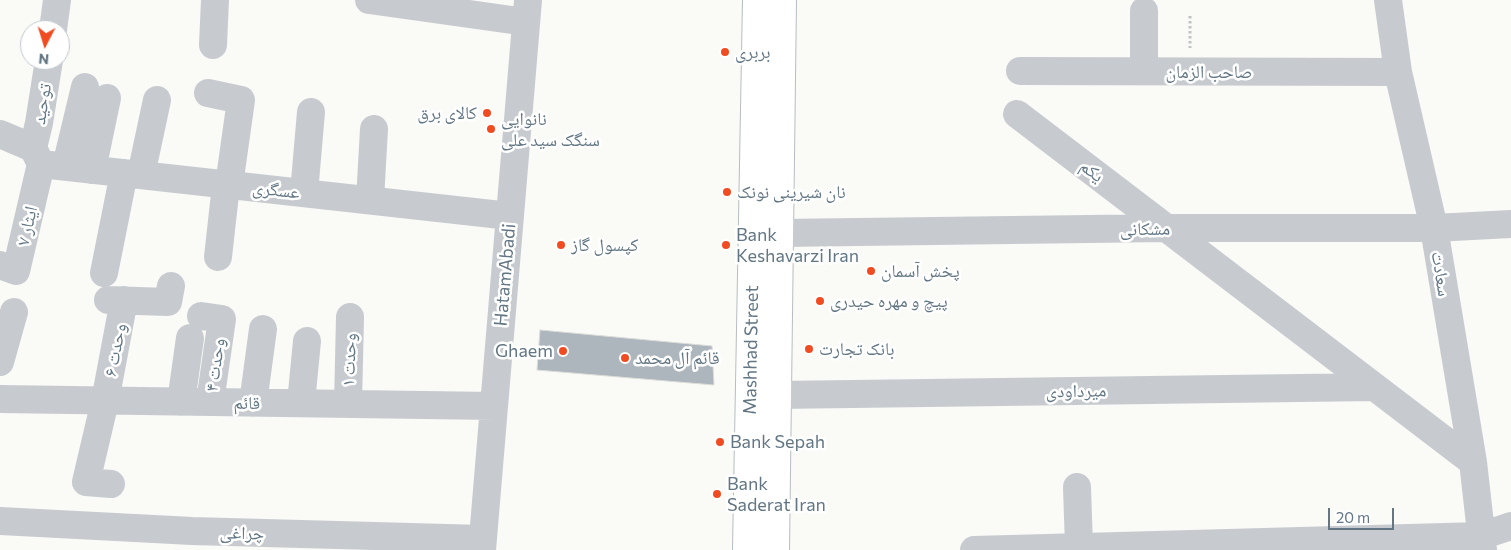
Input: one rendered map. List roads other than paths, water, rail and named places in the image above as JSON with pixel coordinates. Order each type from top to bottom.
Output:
[{"type":"main road","name":"Mashhad Street","points":[[747,550],[757,0]]},
{"type":"main road","name":"Mashhad Street","points":[[775,550],[782,0]]},
{"type":"street","points":[[55,20],[58,0]]},
{"type":"street","points":[[213,45],[215,0]]},
{"type":"street","points":[[369,0],[527,11]]},
{"type":"street","name":"سعادت","points":[[1388,0],[1398,72],[1434,228],[1473,462],[1482,543]]},
{"type":"street","name":"HatamAbadi","points":[[483,545],[527,11]]},
{"type":"street","points":[[1144,11],[1144,71]]},
{"type":"street","name":"توحید","points":[[47,70],[39,123],[58,162]]},
{"type":"street","name":"صاحب الزمان","points":[[1020,71],[1398,72]]},
{"type":"street","points":[[58,162],[96,93]]},
{"type":"street","points":[[208,93],[241,100],[218,257]]},
{"type":"street","points":[[104,273],[157,100]]},
{"type":"street","points":[[304,193],[311,112]]},
{"type":"street","name":"یکم","points":[[1017,114],[1473,462]]},
{"type":"street","points":[[370,200],[374,129]]},
{"type":"street","name":"عسگری","points":[[0,134],[58,162],[133,174],[510,216]]},
{"type":"street","name":"ایثار ۷","points":[[0,265],[16,271],[58,162]]},
{"type":"street","name":"مشکانی","points":[[780,233],[1166,228],[1434,228],[1511,224]]},
{"type":"street","name":"وحدت ۶","points":[[111,484],[86,482],[105,401],[116,300],[168,302],[171,286]]},
{"type":"street","points":[[0,362],[14,312]]},
{"type":"street","name":"وحدت ۱","points":[[348,404],[350,316]]},
{"type":"street","name":"وحدت ۴","points":[[181,402],[196,327],[222,319],[210,402]]},
{"type":"street","points":[[253,403],[263,329]]},
{"type":"street","points":[[301,403],[307,341]]},
{"type":"street","name":"میرداودی","points":[[777,395],[1374,387]]},
{"type":"street","name":"قائم","points":[[0,399],[494,406]]},
{"type":"street","points":[[1077,487],[1079,547]]},
{"type":"street","name":"چراغی","points":[[0,521],[483,545]]},
{"type":"street","points":[[974,550],[1079,547],[1482,543],[1511,526]]},
{"type":"place","name":"بربری","points":[[725,52]]},
{"type":"place","name":"کالای برق","points":[[487,113]]},
{"type":"place","name":"نانوایی سنگک سید علی","points":[[491,129]]},
{"type":"place","name":"نان شیرینی نونک","points":[[727,192]]},
{"type":"place","name":"کپسول گاز","points":[[561,245]]},
{"type":"place","name":"Bank Keshavarzi Iran","points":[[726,245]]},
{"type":"place","name":"پخش آسمان","points":[[871,271]]},
{"type":"place","name":"پیچ و مهره حیدری","points":[[820,301]]},
{"type":"place","name":"بانک تجارت","points":[[809,349]]},
{"type":"place","name":"Ghaem","points":[[563,351]]},
{"type":"place","name":"قائم آل محمد","points":[[625,358]]},
{"type":"place","name":"Bank Sepah","points":[[720,442]]},
{"type":"place","name":"Bank Saderat Iran","points":[[717,494]]}]
